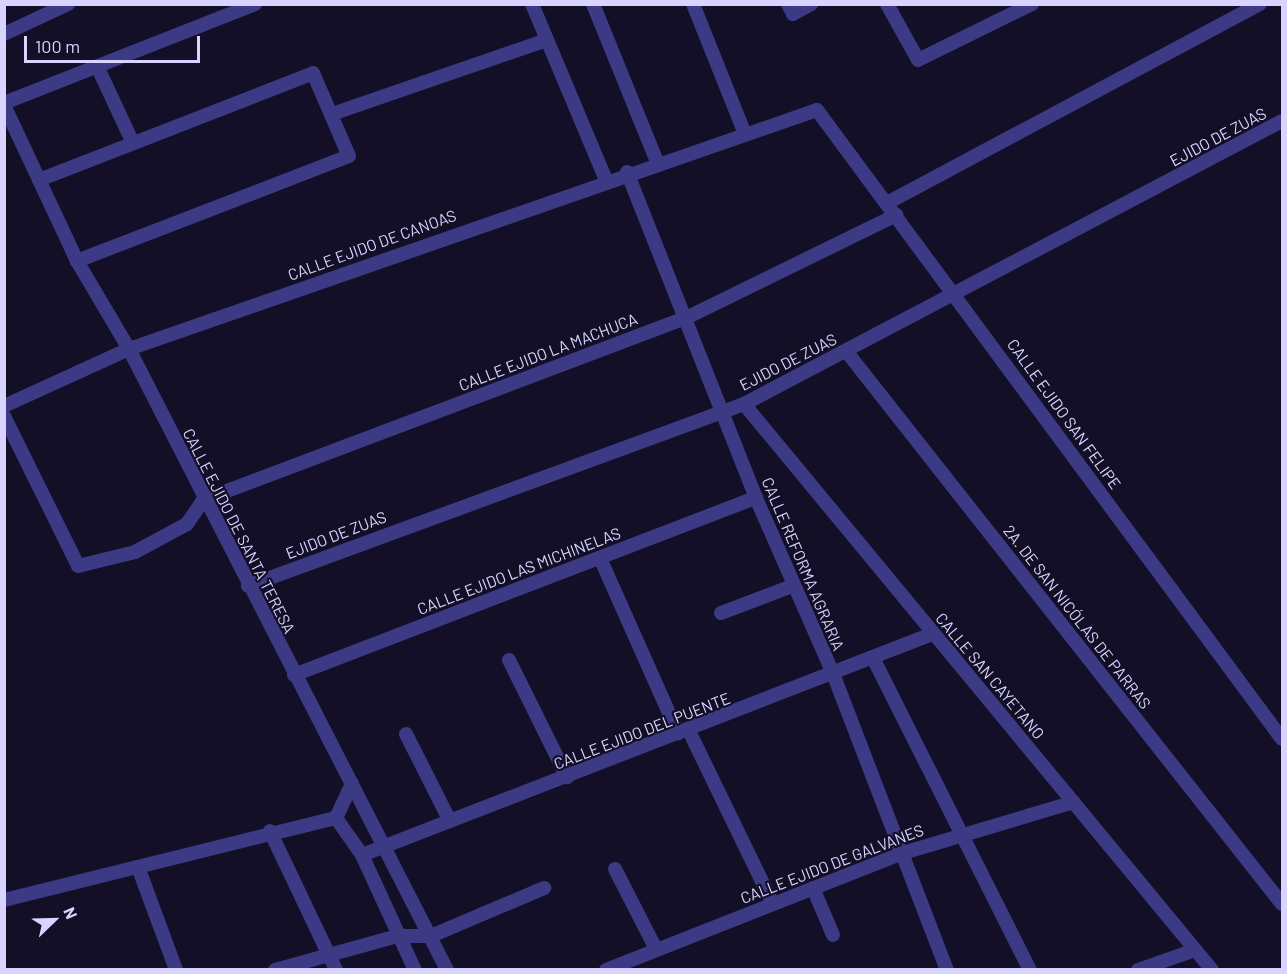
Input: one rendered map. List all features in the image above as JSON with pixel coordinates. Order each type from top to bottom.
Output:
[{"type":"street","points":[[4,34],[68,4]]},
{"type":"street","points":[[4,104],[255,4]]},
{"type":"street","points":[[532,4],[606,180]]},
{"type":"street","points":[[593,4],[657,162]]},
{"type":"street","points":[[693,4],[745,134]]},
{"type":"street","points":[[791,9],[811,4]]},
{"type":"street","points":[[887,4],[918,60],[1032,4]]},
{"type":"street","points":[[887,203],[1260,4]]},
{"type":"street","points":[[332,114],[547,40]]},
{"type":"street","points":[[98,68],[133,143]]},
{"type":"street","points":[[39,180],[313,73],[349,156],[77,261]]},
{"type":"street","name":"CALLE EJIDO DE SANTA TERESA","points":[[4,104],[77,261],[129,349],[203,500],[447,969]]},
{"type":"street","name":"CALLE EJIDO DE CANOAS","points":[[4,406],[129,349],[627,172],[817,110]]},
{"type":"street","name":"CALLE EJIDO SAN FELIPE","points":[[817,110],[957,296],[1282,739]]},
{"type":"street","name":"EJIDO DE ZUAS","points":[[248,586],[720,408],[744,404],[957,296],[1282,121]]},
{"type":"street","name":"CALLE REFORMA AGRARIA","points":[[627,172],[688,317],[720,408],[792,586],[834,676],[947,969]]},
{"type":"street","name":"CALLE EJIDO LA MACHUCA","points":[[203,500],[688,317],[896,215]]},
{"type":"street","name":"2A. DE SAN NICÓLAS DE PARRAS","points":[[846,351],[1282,904]]},
{"type":"street","name":"CALLE SAN CAYETANO","points":[[744,404],[932,634],[1212,969]]},
{"type":"street","points":[[4,416],[78,566],[135,552],[187,524],[203,500]]},
{"type":"street","name":"CALLE EJIDO LAS MICHINELAS","points":[[294,675],[756,498]]},
{"type":"street","points":[[600,558],[684,732],[773,904]]},
{"type":"street","points":[[721,613],[792,586]]},
{"type":"street","name":"CALLE EJIDO DEL PUENTE","points":[[362,855],[834,676],[932,634]]},
{"type":"street","points":[[873,658],[1030,969]]},
{"type":"street","points":[[509,660],[567,777]]},
{"type":"street","points":[[406,734],[450,821]]},
{"type":"street","points":[[336,818],[352,784]]},
{"type":"street","name":"CALLE EJIDO DE GALVANES","points":[[606,969],[903,853],[962,833],[1074,802]]},
{"type":"street","points":[[4,900],[270,831],[336,818]]},
{"type":"street","points":[[336,818],[362,855],[415,969]]},
{"type":"street","points":[[270,831],[336,969]]},
{"type":"street","points":[[138,867],[176,969]]},
{"type":"street","points":[[615,869],[656,949]]},
{"type":"street","points":[[275,969],[398,936],[431,936],[544,888]]},
{"type":"street","points":[[813,888],[833,935]]},
{"type":"street","points":[[1138,969],[1196,950]]}]
